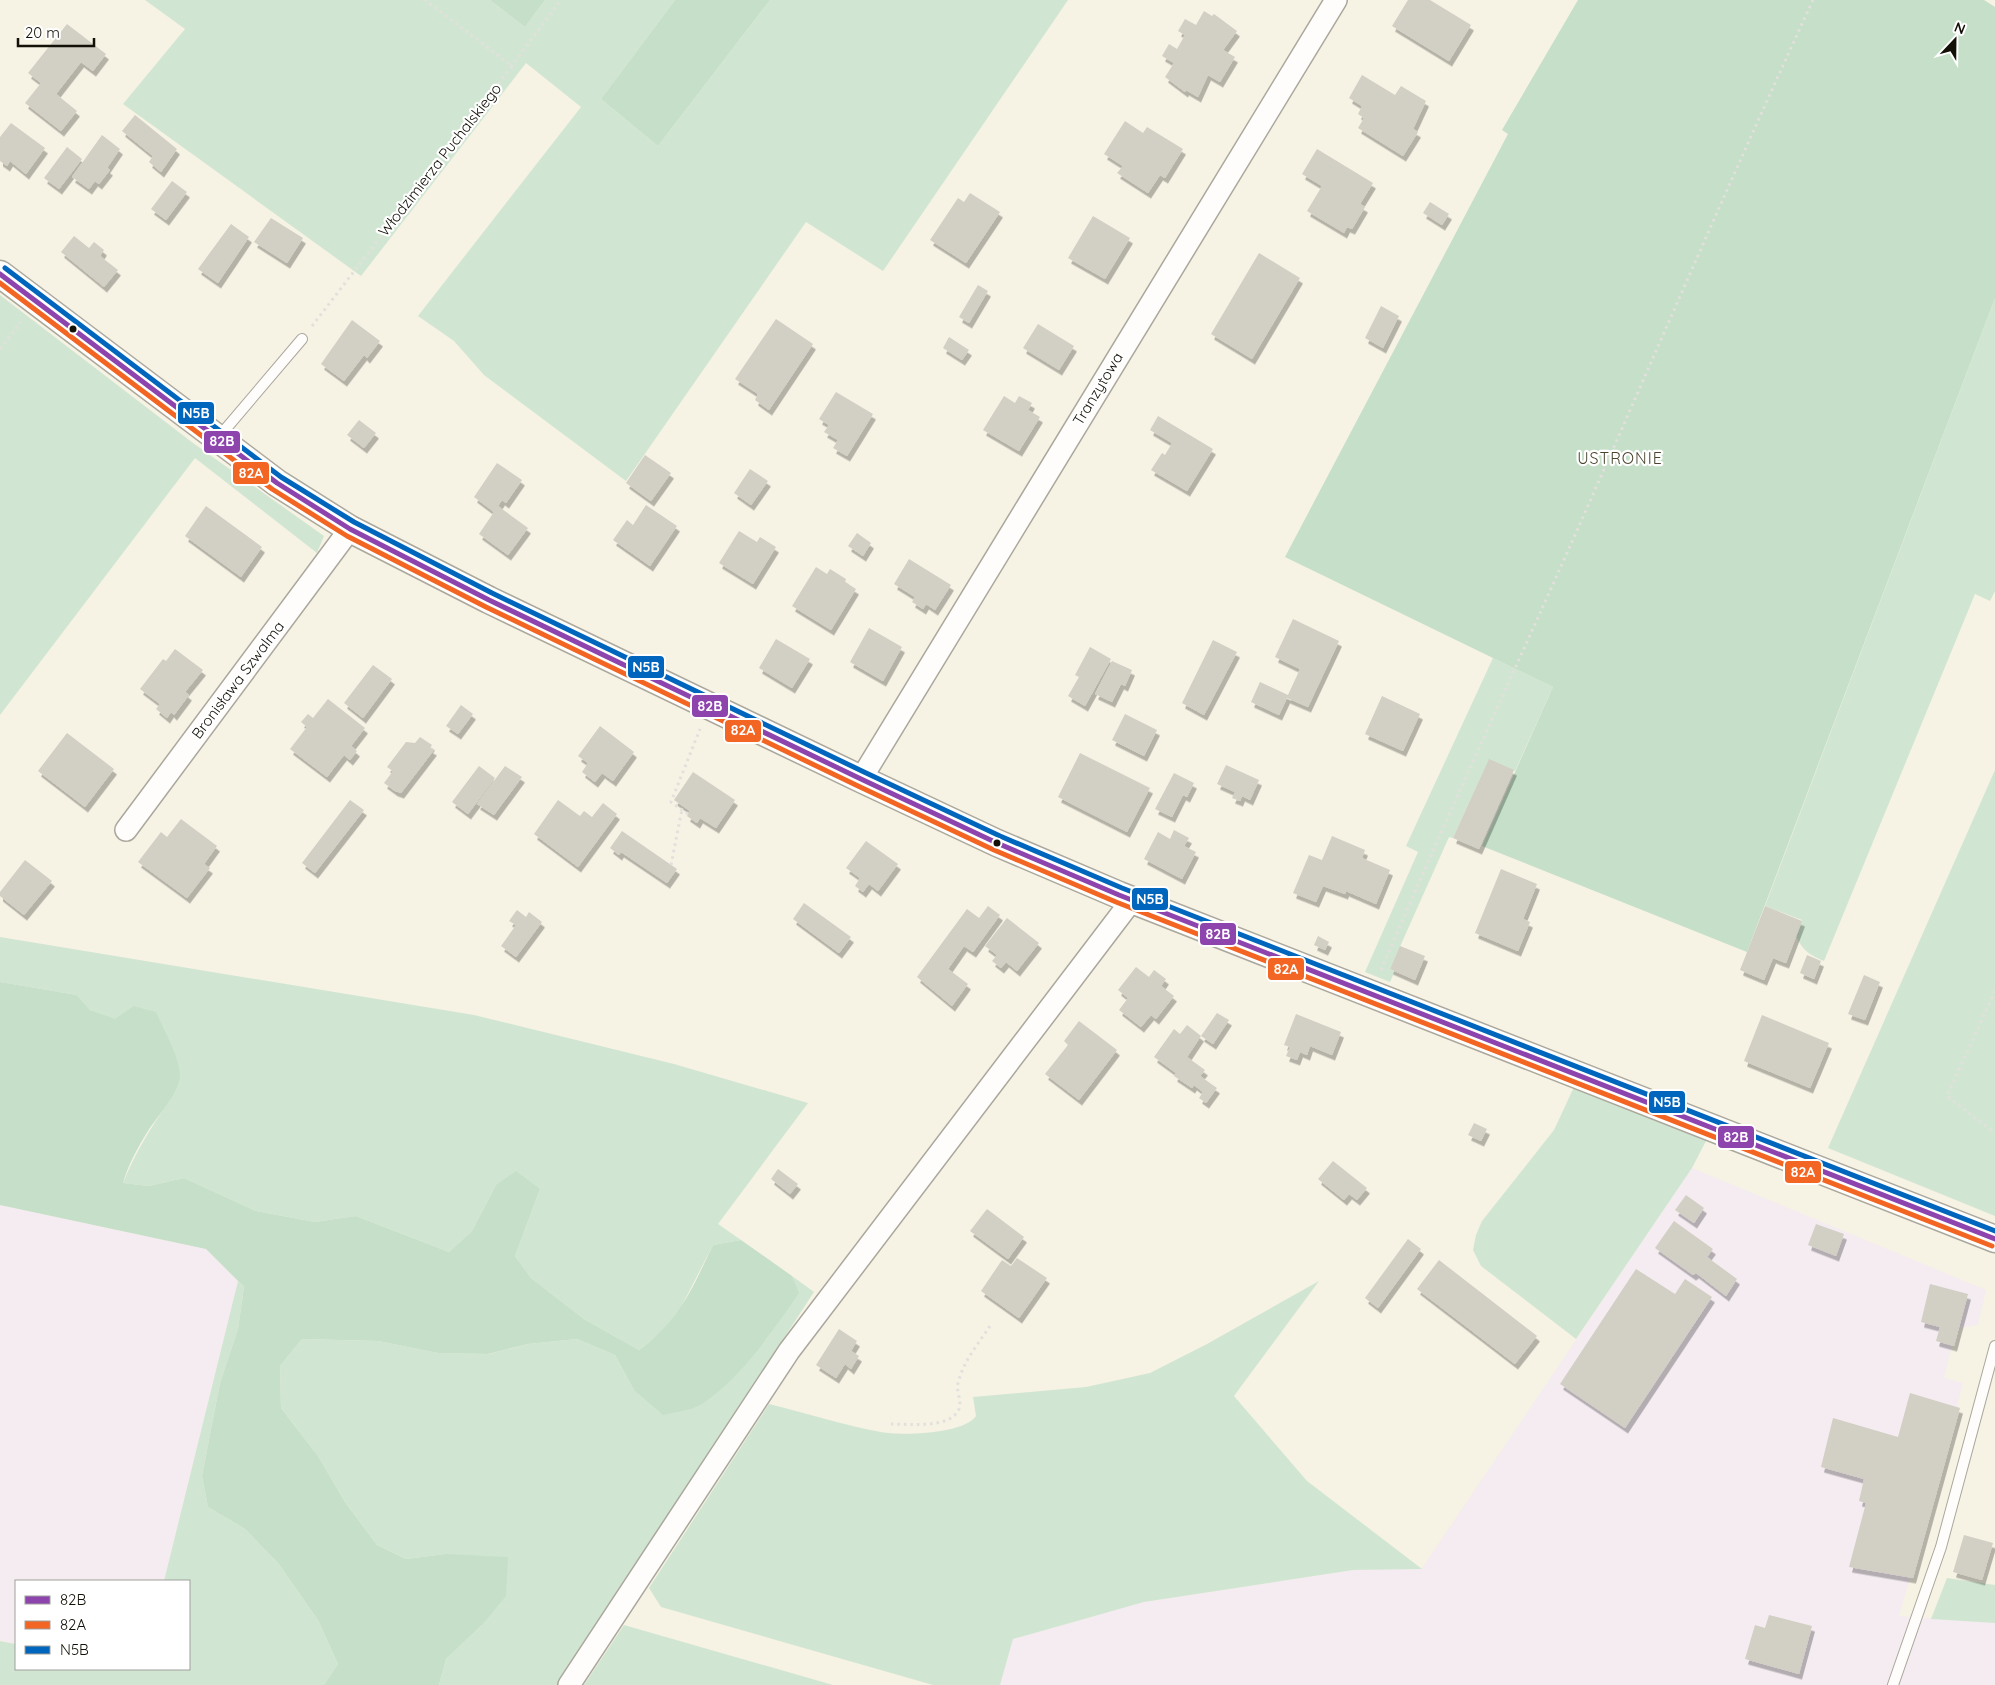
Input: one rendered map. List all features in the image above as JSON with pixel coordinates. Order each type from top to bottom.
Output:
[{"type":"street","name":"Tranzytowa","points":[[861,779],[1336,0]]},
{"type":"street","points":[[0,274],[277,483],[350,529],[409,561],[997,843],[1132,900],[1995,1239]]},
{"type":"street","name":"Bronisława Szwalma","points":[[126,830],[350,529]]},
{"type":"street","points":[[569,1685],[789,1351],[1132,900]]},
{"type":"lane","points":[[218,438],[304,335]]},
{"type":"lane","points":[[1893,1685],[1942,1547],[1995,1346]]},
{"type":"path","points":[[426,0],[512,66]]},
{"type":"path","points":[[304,335],[561,0]]},
{"type":"path","points":[[1371,994],[1458,792],[1583,517],[1708,228],[1813,0]]},
{"type":"path","points":[[0,349],[36,301]]},
{"type":"path","points":[[688,814],[671,802],[705,722]]},
{"type":"path","points":[[671,865],[682,809]]},
{"type":"path","points":[[1995,990],[1947,1096],[1995,1134]]},
{"type":"path","points":[[891,1424],[932,1424],[947,1421],[956,1414],[960,1401],[957,1393],[958,1383],[965,1364],[990,1326]]},
{"type":"shaded area","points":[[1692,1168],[1986,1290],[1978,1325],[1959,1328],[1954,1346],[1952,1345],[1944,1378],[1963,1383],[1957,1406],[1960,1408],[1913,1578],[1910,1578],[1899,1616],[1995,1623],[1995,1685],[1000,1685],[1013,1639],[1144,1602],[1353,1570],[1422,1568]]},
{"type":"shaded area","points":[[0,1205],[206,1249],[238,1281],[164,1580],[15,1580],[15,1644],[0,1640]]},
{"type":"green space","points":[[145,0],[490,0],[525,27],[545,0],[675,0],[601,99],[658,146],[770,0],[1068,0],[883,271],[806,222],[626,481],[484,375],[454,341],[418,316],[581,107],[526,63],[361,276],[123,104],[185,29]]},
{"type":"green space","points":[[490,0],[545,0],[525,27]]},
{"type":"green space","points":[[675,0],[770,0],[658,146],[601,99]]},
{"type":"green space","points":[[1578,0],[1984,0],[1995,7],[1995,298],[1747,952],[1482,846],[1553,687],[1285,557],[1508,134],[1502,130]]},
{"type":"green space","points":[[0,295],[193,443],[324,536],[317,553],[195,458],[0,715]]},
{"type":"green space","points":[[1995,298],[1995,591],[1990,601],[1975,594],[1824,961],[1807,952],[1796,936],[1802,920],[1765,906]]},
{"type":"green space","points":[[1493,658],[1553,687],[1515,771],[1489,760],[1453,838],[1449,837],[1390,969],[1395,971],[1390,982],[1365,972],[1418,852],[1406,846]]},
{"type":"green space","points":[[1995,770],[1995,1216],[1828,1148]]},
{"type":"green space","points":[[0,937],[474,1015],[674,1064],[808,1103],[718,1224],[741,1240],[713,1245],[676,1317],[639,1350],[584,1319],[531,1278],[515,1256],[540,1189],[496,1185],[472,1231],[449,1252],[356,1216],[315,1222],[256,1211],[184,1178],[149,1186],[123,1183],[144,1140],[170,1100],[133,1006],[115,1020],[90,1010],[77,995],[0,982]]},
{"type":"green space","points":[[0,982],[77,995],[90,1010],[115,1019],[133,1006],[156,1012],[177,1058],[180,1074],[179,1081],[173,1096],[137,1150],[123,1183],[149,1186],[184,1178],[256,1211],[315,1222],[356,1216],[449,1252],[472,1231],[496,1185],[516,1171],[540,1189],[515,1256],[531,1278],[584,1319],[639,1350],[665,1327],[684,1303],[713,1245],[741,1240],[792,1276],[799,1293],[754,1354],[728,1383],[696,1407],[663,1415],[634,1390],[615,1355],[577,1339],[528,1344],[488,1354],[438,1353],[378,1341],[302,1339],[280,1366],[281,1408],[318,1456],[345,1502],[377,1545],[406,1559],[445,1554],[508,1557],[506,1596],[482,1625],[446,1659],[439,1685],[324,1685],[338,1664],[318,1620],[278,1563],[245,1529],[208,1507],[202,1476],[220,1383],[238,1329],[244,1287],[206,1249],[0,1205]]},
{"type":"green space","points":[[1574,1087],[1707,1139],[1692,1168],[1576,1339],[1481,1266],[1473,1250],[1476,1235],[1482,1221],[1554,1130]]},
{"type":"green space","points":[[792,1276],[814,1292],[557,1685],[439,1685],[446,1659],[482,1625],[445,1554],[406,1559],[377,1545],[345,1502],[318,1456],[281,1408],[280,1366],[302,1339],[378,1341],[438,1353],[489,1354],[528,1344],[577,1339],[615,1355],[634,1390],[734,1376],[768,1337],[798,1293]]},
{"type":"green space","points":[[238,1281],[244,1287],[238,1329],[220,1383],[202,1476],[208,1507],[245,1529],[278,1563],[318,1620],[338,1664],[324,1685],[0,1685],[0,1641],[15,1644],[15,1670],[190,1670],[190,1580],[164,1580]]},
{"type":"green space","points":[[1319,1281],[1234,1396],[1307,1481],[1422,1569],[1353,1570],[1144,1602],[1013,1639],[1000,1685],[933,1685],[661,1607],[649,1588],[769,1404],[881,1432],[903,1434],[946,1430],[959,1427],[976,1416],[973,1397],[1086,1387],[1150,1373],[1207,1344]]},
{"type":"green space","points":[[1947,1578],[1995,1585],[1995,1623],[1931,1619]]},
{"type":"green space","points":[[624,1625],[833,1685],[584,1685]]},
{"type":"building","points":[[1408,0],[1430,0],[1471,25],[1449,61],[1392,26]]},
{"type":"building","points":[[1204,11],[1212,16],[1214,14],[1237,31],[1223,50],[1235,57],[1220,82],[1208,75],[1198,97],[1186,90],[1185,92],[1165,77],[1174,63],[1162,56],[1169,44],[1177,49],[1185,35],[1178,31],[1185,19],[1196,25]]},
{"type":"building","points":[[67,24],[106,54],[93,71],[81,62],[56,94],[77,111],[61,131],[25,103],[41,83],[28,73]]},
{"type":"building","points":[[1362,75],[1395,95],[1401,86],[1426,101],[1413,129],[1418,132],[1403,156],[1358,128],[1364,118],[1358,114],[1362,106],[1349,98]]},
{"type":"building","points":[[135,115],[177,149],[161,172],[149,162],[153,156],[122,131]]},
{"type":"building","points":[[1125,121],[1143,133],[1147,127],[1183,149],[1165,178],[1160,175],[1148,193],[1117,173],[1123,166],[1104,154]]},
{"type":"building","points":[[11,123],[45,148],[26,174],[10,161],[7,166],[0,161],[0,137]]},
{"type":"building","points":[[102,135],[120,149],[107,168],[110,170],[99,184],[95,181],[89,189],[72,177]]},
{"type":"building","points":[[67,147],[82,159],[59,189],[44,178]]},
{"type":"building","points":[[1317,149],[1373,183],[1360,204],[1365,207],[1352,229],[1347,227],[1344,233],[1307,211],[1322,186],[1302,174]]},
{"type":"building","points":[[172,181],[187,192],[166,220],[151,209]]},
{"type":"building","points":[[970,193],[1000,212],[966,263],[930,240],[958,198],[964,202]]},
{"type":"building","points":[[1430,202],[1449,214],[1442,225],[1423,213]]},
{"type":"building","points":[[1093,216],[1130,238],[1105,279],[1068,258]]},
{"type":"building","points":[[271,218],[303,238],[287,263],[254,242]]},
{"type":"building","points":[[231,224],[249,237],[218,283],[198,269]]},
{"type":"building","points":[[74,236],[89,248],[94,242],[104,250],[100,256],[118,270],[104,287],[61,252]]},
{"type":"building","points":[[1259,253],[1300,278],[1252,359],[1211,334]]},
{"type":"building","points":[[978,285],[988,291],[969,323],[959,317]]},
{"type":"building","points":[[1381,306],[1399,316],[1383,348],[1365,338]]},
{"type":"building","points":[[776,319],[813,344],[769,410],[755,400],[758,394],[735,379]]},
{"type":"building","points":[[352,320],[380,341],[367,358],[364,355],[344,381],[321,364]]},
{"type":"building","points":[[1038,324],[1074,346],[1059,370],[1023,348]]},
{"type":"building","points":[[949,337],[969,350],[962,360],[943,348]]},
{"type":"building","points":[[836,392],[873,414],[847,456],[833,448],[838,440],[824,432],[829,425],[819,419]]},
{"type":"building","points":[[1004,396],[1015,403],[1019,396],[1032,403],[1028,410],[1040,417],[1019,451],[983,430]]},
{"type":"building","points":[[1158,416],[1213,449],[1187,491],[1151,470],[1162,453],[1165,455],[1172,443],[1150,430]]},
{"type":"building","points":[[359,420],[376,433],[364,448],[347,435]]},
{"type":"building","points":[[645,455],[671,473],[651,501],[626,483]]},
{"type":"building","points":[[497,463],[522,480],[506,503],[502,500],[498,506],[528,528],[508,555],[479,534],[494,512],[474,497]]},
{"type":"building","points":[[750,469],[768,481],[751,505],[734,493]]},
{"type":"building","points":[[646,505],[677,526],[650,566],[613,540],[627,520],[633,525]]},
{"type":"building","points":[[206,506],[262,547],[241,577],[185,536]]},
{"type":"building","points":[[739,531],[757,542],[760,537],[776,547],[753,584],[719,563]]},
{"type":"building","points":[[857,533],[871,543],[863,556],[848,546]]},
{"type":"building","points":[[909,559],[951,585],[935,610],[926,604],[923,609],[912,602],[915,597],[894,584]]},
{"type":"building","points":[[816,567],[827,574],[830,569],[846,579],[845,582],[856,589],[831,630],[792,606]]},
{"type":"building","points":[[1293,619],[1339,641],[1308,707],[1287,698],[1279,715],[1251,702],[1260,682],[1288,695],[1300,669],[1275,657]]},
{"type":"building","points":[[869,628],[902,647],[883,681],[850,662]]},
{"type":"building","points":[[776,639],[810,659],[792,688],[759,668]]},
{"type":"building","points":[[1213,640],[1237,652],[1204,715],[1182,703]]},
{"type":"building","points":[[1090,647],[1111,659],[1085,706],[1068,696],[1079,677],[1075,675]]},
{"type":"building","points":[[175,649],[203,670],[185,692],[189,695],[174,715],[171,712],[167,718],[156,709],[160,704],[140,689],[163,659],[166,661]]},
{"type":"building","points":[[1112,661],[1132,670],[1125,686],[1121,684],[1112,702],[1095,694]]},
{"type":"building","points":[[373,665],[392,679],[363,718],[344,703]]},
{"type":"building","points":[[1382,696],[1420,714],[1403,751],[1365,734]]},
{"type":"building","points":[[328,699],[365,728],[351,746],[357,751],[350,760],[344,755],[327,777],[290,749],[307,727],[301,722],[308,714],[313,718]]},
{"type":"building","points":[[461,705],[473,714],[458,734],[446,726]]},
{"type":"building","points":[[1125,714],[1157,730],[1144,756],[1112,740]]},
{"type":"building","points":[[600,726],[634,752],[613,781],[602,773],[595,782],[582,772],[588,763],[578,756]]},
{"type":"building","points":[[67,733],[114,769],[85,807],[38,771]]},
{"type":"building","points":[[420,737],[432,745],[430,748],[434,750],[401,793],[395,791],[384,783],[393,771],[387,767],[406,742],[415,743]]},
{"type":"building","points":[[1080,753],[1150,788],[1127,832],[1058,797]]},
{"type":"building","points":[[1489,759],[1514,770],[1479,849],[1453,838]]},
{"type":"building","points":[[1226,765],[1259,780],[1250,800],[1242,796],[1240,801],[1232,798],[1235,792],[1217,784]]},
{"type":"building","points":[[479,766],[495,778],[468,814],[452,802]]},
{"type":"building","points":[[505,766],[522,777],[494,815],[477,804]]},
{"type":"building","points":[[693,772],[735,800],[716,828],[700,818],[697,823],[687,816],[690,811],[674,800]]},
{"type":"building","points":[[1174,773],[1194,783],[1187,797],[1183,795],[1172,817],[1155,809]]},
{"type":"building","points":[[350,800],[364,810],[315,873],[302,863]]},
{"type":"building","points":[[558,800],[580,816],[584,811],[592,817],[603,803],[617,814],[578,867],[534,834]]},
{"type":"building","points":[[181,819],[217,846],[204,864],[210,868],[187,898],[138,862],[161,832],[167,837]]},
{"type":"building","points":[[1174,830],[1189,838],[1184,846],[1196,852],[1182,879],[1144,859],[1158,832],[1170,839]]},
{"type":"building","points":[[622,831],[677,869],[667,883],[621,852],[619,855],[610,848]]},
{"type":"building","points":[[1332,836],[1365,850],[1362,858],[1390,870],[1376,904],[1346,891],[1345,894],[1323,886],[1316,902],[1293,893],[1309,855],[1322,860]]},
{"type":"building","points":[[866,841],[898,864],[878,891],[869,884],[863,892],[855,886],[860,878],[846,868]]},
{"type":"building","points":[[25,860],[52,881],[24,915],[0,896],[0,892]]},
{"type":"building","points":[[1501,869],[1537,884],[1523,919],[1530,922],[1518,951],[1475,933]]},
{"type":"building","points":[[804,903],[851,937],[839,953],[793,919]]},
{"type":"building","points":[[988,906],[1000,915],[973,952],[964,946],[948,969],[968,984],[952,1006],[917,977],[967,909],[979,918]]},
{"type":"building","points":[[1765,906],[1802,921],[1786,963],[1773,958],[1764,980],[1740,970]]},
{"type":"building","points":[[517,910],[526,917],[529,912],[542,922],[516,957],[501,946],[516,925],[509,921]]},
{"type":"building","points":[[1007,918],[1039,943],[1017,971],[1006,962],[1001,968],[992,961],[997,955],[985,946]]},
{"type":"building","points":[[1318,936],[1329,942],[1325,950],[1314,945]]},
{"type":"building","points":[[1400,946],[1425,956],[1415,980],[1390,969]]},
{"type":"building","points":[[1807,955],[1821,961],[1814,979],[1800,973]]},
{"type":"building","points":[[1136,967],[1149,977],[1154,970],[1166,979],[1161,986],[1174,996],[1156,1019],[1151,1015],[1141,1027],[1119,1010],[1128,998],[1118,990]]},
{"type":"building","points":[[1864,975],[1880,982],[1865,1020],[1848,1014]]},
{"type":"building","points":[[1217,1013],[1229,1020],[1213,1044],[1201,1036]]},
{"type":"building","points":[[1296,1014],[1341,1032],[1332,1055],[1310,1046],[1307,1055],[1300,1052],[1297,1060],[1286,1056],[1290,1047],[1284,1045]]},
{"type":"building","points":[[1762,1015],[1829,1043],[1810,1088],[1744,1061]]},
{"type":"building","points":[[1079,1021],[1117,1050],[1079,1100],[1045,1074],[1068,1045],[1064,1041]]},
{"type":"building","points":[[1187,1025],[1201,1036],[1187,1057],[1205,1070],[1200,1076],[1217,1088],[1206,1103],[1199,1098],[1203,1092],[1194,1085],[1192,1088],[1174,1076],[1176,1073],[1154,1057],[1174,1029],[1180,1034]]},
{"type":"building","points":[[1474,1123],[1487,1129],[1481,1141],[1468,1135]]},
{"type":"building","points":[[1333,1161],[1367,1188],[1357,1200],[1349,1194],[1344,1200],[1318,1179]]},
{"type":"building","points":[[778,1169],[798,1184],[790,1194],[771,1179]]},
{"type":"building","points":[[1686,1195],[1704,1208],[1694,1223],[1675,1210]]},
{"type":"building","points":[[987,1209],[1024,1237],[1008,1259],[970,1231]]},
{"type":"building","points":[[1674,1221],[1713,1249],[1707,1257],[1737,1279],[1726,1296],[1696,1273],[1693,1275],[1655,1248]]},
{"type":"building","points":[[1816,1224],[1844,1234],[1836,1256],[1808,1245]]},
{"type":"building","points":[[1408,1239],[1421,1249],[1378,1308],[1365,1298]]},
{"type":"building","points":[[1017,1258],[1047,1278],[1019,1318],[981,1291],[1002,1260],[1011,1266]]},
{"type":"building","points":[[1439,1260],[1537,1336],[1515,1364],[1417,1289]]},
{"type":"building","points":[[1636,1269],[1675,1294],[1685,1279],[1712,1297],[1625,1428],[1560,1384]]},
{"type":"building","points":[[1930,1284],[1968,1294],[1954,1346],[1936,1341],[1940,1327],[1921,1322]]},
{"type":"building","points":[[839,1329],[857,1341],[851,1351],[859,1356],[851,1369],[845,1364],[836,1378],[816,1365]]},
{"type":"building","points":[[1910,1393],[1960,1408],[1913,1578],[1849,1567],[1866,1503],[1859,1501],[1864,1479],[1821,1467],[1833,1418],[1898,1437]]},
{"type":"building","points":[[1964,1535],[1993,1543],[1982,1580],[1953,1572]]},
{"type":"building","points":[[1769,1615],[1812,1626],[1799,1674],[1745,1659],[1755,1625],[1765,1628]]},
{"type":"transit line","name":"N5B","points":[[5,268],[281,477],[354,522],[492,593],[1000,836],[1122,888],[1995,1231]]},
{"type":"transit line","name":"82B","points":[[0,274],[277,483],[350,529],[489,600],[997,843],[1119,895],[1995,1239]]},
{"type":"transit line","name":"82A","points":[[0,283],[272,489],[347,536],[486,607],[994,850],[1116,902],[1992,1246]]},
{"type":"district","name":"USTRONIE","points":[[1620,458]]}]
